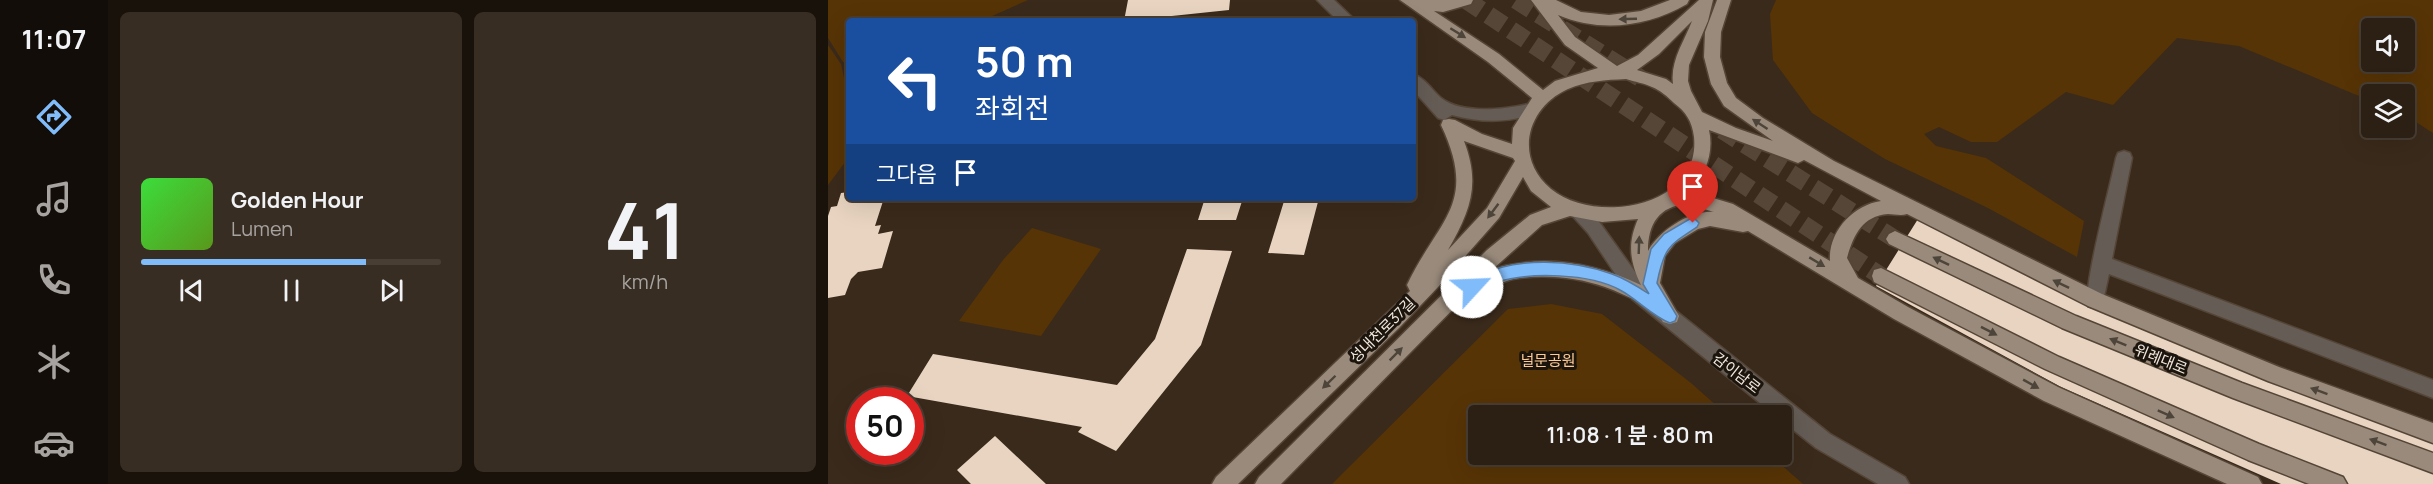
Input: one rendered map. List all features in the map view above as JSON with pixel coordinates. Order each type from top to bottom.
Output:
[{"type":"main road","points":[[1408,1],[1443,7],[1466,0]]},
{"type":"main road","points":[[1538,0],[1570,41],[1616,72]]},
{"type":"main road","points":[[1545,0],[1581,18],[1610,19],[1641,18],[1682,0]]},
{"type":"main road","points":[[1724,0],[1713,32],[1712,57],[1719,84],[1727,98],[1757,123],[1828,166],[2095,300],[2275,375],[2433,433]]},
{"type":"main road","points":[[1408,1],[1518,74],[1537,103]]},
{"type":"main road","points":[[1616,72],[1638,64],[1658,47],[1688,15],[1705,3]]},
{"type":"main road","points":[[1644,288],[1637,246],[1644,222],[1690,179],[1699,164],[1703,140],[1693,112],[1684,97],[1679,78],[1684,57],[1701,21],[1705,3]]},
{"type":"main road","points":[[1828,166],[1730,132],[1693,112],[1677,93],[1660,82],[1641,75],[1616,72],[1590,74],[1569,80],[1537,103],[1522,131],[1522,158],[1526,170],[1540,189],[1574,210],[1600,215],[1623,215],[1687,197],[1727,209],[1901,313],[2051,394],[2251,484]]},
{"type":"main road","points":[[1449,125],[1522,158]]},
{"type":"main road","points":[[1392,322],[1424,273],[1460,206],[1465,188],[1463,164],[1449,125]]},
{"type":"main road","name":"성내천로37길","points":[[1223,484],[1392,322],[1493,213],[1509,189],[1522,158]]},
{"type":"main road","points":[[1852,283],[1838,259],[1843,236],[1854,220],[1875,209],[1891,206],[1911,209]]},
{"type":"main road","name":"성내천로37길","points":[[1266,484],[1524,228],[1551,214],[1574,210]]},
{"type":"main road","points":[[1644,288],[1656,253],[1669,238],[1693,223],[1710,219],[1741,224],[1785,243]]},
{"type":"main road","name":"위례대로","points":[[1896,239],[2069,322],[2240,391],[2433,463]]},
{"type":"main road","points":[[1451,298],[1492,276],[1524,270],[1552,269],[1644,288]]},
{"type":"main road","points":[[1881,276],[2052,363],[2255,453],[2337,484]]},
{"type":"street","points":[[1324,0],[1345,18]]},
{"type":"street","points":[[1416,83],[1437,104],[1449,125]]},
{"type":"street","points":[[1437,104],[1456,111],[1488,117],[1537,103]]},
{"type":"street","points":[[2095,300],[2124,158]]},
{"type":"street","name":"감이남로","points":[[1574,210],[1594,228],[1670,316],[1702,345],[1823,441],[1898,484]]},
{"type":"street","points":[[2101,263],[2433,388]]},
{"type":"green space","points":[[828,0],[1028,0],[988,18],[846,18],[846,62],[843,62],[828,38]]},
{"type":"green space","points":[[1776,0],[2433,0],[2433,133],[2415,121],[2415,84],[2361,84],[2361,97],[2239,46],[2177,38],[2113,105],[2066,92],[1997,142],[1971,142],[1939,127],[1924,134],[1936,146],[1986,158],[2084,221],[2077,257],[1988,208],[1885,159],[1812,113],[1773,60],[1770,14]]},
{"type":"green space","points":[[828,45],[841,64],[846,87],[846,161],[828,185]]},
{"type":"green space","points":[[1032,228],[1101,249],[1041,336],[959,321],[1003,260]]},
{"type":"green space","name":"널문공원","points":[[1551,304],[1602,314],[1716,405],[1468,405],[1468,465],[1781,465],[1803,484],[1332,484],[1508,309]]},
{"type":"building","points":[[1128,0],[1230,0],[1229,10],[1153,18],[1125,18]]},
{"type":"building","points":[[846,192],[846,201],[883,201],[875,226],[881,225],[878,234],[893,231],[882,268],[858,272],[851,279],[845,295],[828,298],[828,216],[831,207],[837,206],[841,193]]},
{"type":"building","points":[[1204,201],[1242,201],[1236,220],[1198,220]]},
{"type":"building","points":[[1284,201],[1318,201],[1304,255],[1268,253]]},
{"type":"building","points":[[1918,219],[2433,438],[2433,484],[2281,484],[2061,387],[1876,286]]},
{"type":"building","points":[[1187,249],[1232,251],[1201,345],[1116,451],[1078,432],[1082,427],[924,399],[924,387],[913,387],[933,354],[1117,385],[1155,339]]},
{"type":"building","points":[[995,436],[1046,484],[971,484],[957,470]]},
{"type":"tunnel","points":[[1466,0],[1881,276]]},
{"type":"tunnel","points":[[1516,0],[1640,78]]},
{"type":"tunnel","points":[[1722,130],[1895,239]]},
{"type":"route","points":[[1472,287],[1492,276],[1524,270],[1552,269],[1609,279],[1639,293],[1670,316],[1650,284],[1656,253],[1669,238],[1693,223]]}]
